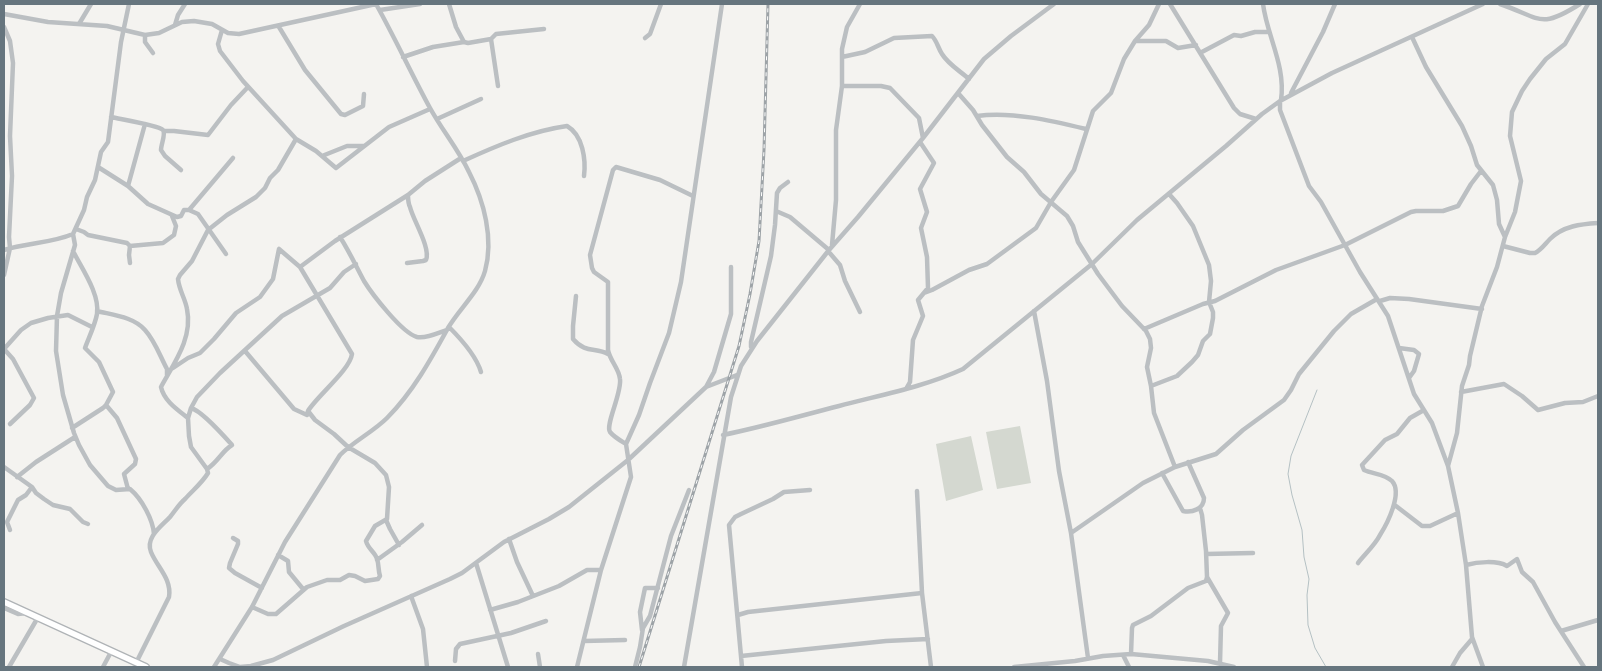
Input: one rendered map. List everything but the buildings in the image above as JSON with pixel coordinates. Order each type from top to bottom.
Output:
[{"type":"main road","points":[[4,602],[146,667]]},
{"type":"street","points":[[79,24],[91,4]]},
{"type":"street","points":[[128,489],[116,490],[108,486],[90,465],[75,437],[60,378],[56,352],[57,316],[61,294],[75,245],[75,231],[84,210],[101,152],[108,142],[121,42],[130,4]]},
{"type":"street","points":[[175,25],[178,15],[185,4]]},
{"type":"street","points":[[4,14],[48,22],[107,26],[145,35],[159,33],[187,21],[200,21],[212,24],[222,30],[239,34],[279,27],[376,4],[430,109],[462,160],[474,184],[484,214],[488,236],[488,257],[483,278],[448,329],[417,381],[393,412],[380,425],[348,447],[340,455],[278,554],[252,607],[220,659],[215,666],[210,667]]},
{"type":"street","points":[[380,10],[420,4]]},
{"type":"street","points":[[449,4],[456,27],[464,42]]},
{"type":"street","points":[[645,38],[650,34],[661,4]]},
{"type":"street","points":[[577,667],[601,570],[631,477],[626,444],[640,415],[673,319],[681,282],[722,4]]},
{"type":"street","points":[[829,249],[836,200],[836,130],[842,86],[842,43],[847,27],[860,4]]},
{"type":"street","points":[[684,667],[723,435],[738,375],[751,348],[829,249],[922,140],[984,59],[1054,4]]},
{"type":"street","points":[[924,293],[969,270],[983,266],[1033,232],[1051,202],[1074,170],[1093,110],[1111,93],[1124,60],[1135,41],[1148,25],[1159,4]]},
{"type":"street","points":[[1170,4],[1234,108],[1240,114],[1256,119]]},
{"type":"street","points":[[1263,4],[1268,32],[1280,64],[1283,86],[1280,110],[1309,186],[1321,202],[1388,316],[1414,394],[1432,423],[1448,466],[1466,565],[1472,638],[1483,667]]},
{"type":"street","points":[[1291,93],[1335,4]]},
{"type":"street","points":[[723,435],[906,389],[963,369],[1092,264],[1137,220],[1280,100],[1332,73],[1483,4]]},
{"type":"street","points":[[1500,4],[1529,16],[1545,20],[1558,17],[1580,4]]},
{"type":"street","points":[[1448,466],[1457,433],[1462,392],[1482,309],[1515,212],[1521,181],[1510,136],[1512,112],[1530,78],[1546,59],[1564,44],[1588,4]]},
{"type":"street","points":[[4,27],[10,41],[13,63],[10,136],[12,176],[10,248],[4,275]]},
{"type":"street","points":[[279,27],[305,70],[342,114],[345,115],[363,106],[364,94]]},
{"type":"street","points":[[403,57],[433,48],[491,39],[496,34],[544,29]]},
{"type":"street","points":[[222,30],[218,44],[220,51],[248,87],[296,139],[336,168],[389,127],[430,109]]},
{"type":"street","points":[[1200,53],[1234,35],[1241,36],[1255,32],[1268,32]]},
{"type":"street","points":[[145,35],[145,42],[153,53]]},
{"type":"street","points":[[842,57],[865,52],[894,38],[932,36],[946,59],[969,79]]},
{"type":"street","points":[[1412,37],[1426,67],[1462,126],[1475,161],[1493,185],[1497,200],[1499,224],[1505,237]]},
{"type":"street","points":[[491,39],[498,86]]},
{"type":"street","points":[[1135,41],[1166,42],[1178,48],[1196,46]]},
{"type":"street","points":[[842,86],[881,86],[890,88],[919,118],[922,140],[934,164],[920,189],[927,212],[921,228],[927,258],[928,288],[918,300],[922,316],[913,340],[910,382],[906,389]]},
{"type":"street","points":[[111,117],[154,126],[164,131],[208,135],[231,105],[248,87]]},
{"type":"street","points":[[958,93],[1007,157],[1024,172],[1041,194],[1067,216],[1078,242],[1108,288],[1144,329],[1150,339],[1151,348],[1147,367],[1154,413],[1175,467]]},
{"type":"street","points":[[436,119],[481,99]]},
{"type":"street","points":[[1271,107],[1280,110]]},
{"type":"street","points":[[977,116],[1013,115],[1086,130]]},
{"type":"street","points":[[128,186],[145,124]]},
{"type":"street","points":[[300,267],[340,237],[408,195],[425,181],[462,160],[533,134],[567,126],[573,131],[582,150],[585,168],[584,176]]},
{"type":"street","points":[[164,131],[161,150],[181,170]]},
{"type":"street","points":[[188,418],[175,408],[162,393],[160,387],[181,351],[186,335],[188,318],[186,302],[178,279],[192,261],[208,230],[227,215],[256,197],[265,188],[296,139]]},
{"type":"street","points":[[322,156],[347,146],[364,146]]},
{"type":"street","points":[[98,167],[128,186],[148,204],[177,217],[184,210],[188,210],[233,158]]},
{"type":"street","points":[[608,354],[608,282],[594,272],[590,258],[613,170],[617,167],[660,180],[693,196]]},
{"type":"street","points":[[1144,329],[1223,298],[1276,270],[1345,245],[1411,212],[1443,212],[1458,206],[1481,171]]},
{"type":"street","points":[[751,348],[751,340],[771,256],[777,193],[788,182]]},
{"type":"street","points":[[1151,386],[1179,375],[1198,355],[1201,345],[1210,334],[1213,318],[1209,302],[1210,272],[1199,237],[1187,217],[1169,194]]},
{"type":"street","points":[[407,263],[426,260],[428,256],[409,206],[408,195]]},
{"type":"street","points":[[188,210],[198,214],[226,254]]},
{"type":"street","points":[[776,211],[790,217],[829,249],[840,265],[845,282],[860,312]]},
{"type":"street","points":[[4,250],[58,239],[75,231],[127,243],[130,246],[163,243],[174,235],[176,226],[172,216]]},
{"type":"street","points":[[1503,246],[1530,254],[1535,253],[1553,236],[1563,230],[1598,223]]},
{"type":"street","points":[[340,237],[365,282],[397,322],[412,335],[423,337],[448,329]]},
{"type":"street","points":[[130,246],[130,263]]},
{"type":"street","points":[[172,369],[200,352],[236,313],[260,297],[273,279],[279,249],[300,267],[352,354],[351,359],[309,414]]},
{"type":"street","points":[[72,428],[106,405],[113,390],[106,381],[98,362],[86,348],[97,311],[96,301],[73,251]]},
{"type":"street","points":[[136,663],[170,592],[163,571],[150,550],[151,540],[154,534],[186,497],[204,480],[208,473],[191,447],[188,418],[191,408],[203,390],[282,316],[330,288],[344,272],[356,264]]},
{"type":"street","points":[[220,659],[240,667],[273,660],[457,576],[509,540],[569,507],[628,460],[706,387],[714,372],[731,314],[731,267]]},
{"type":"street","points":[[576,296],[572,326],[573,339],[588,350],[603,351],[608,354],[620,374],[620,392],[608,426],[609,430],[626,444]]},
{"type":"street","points":[[1071,533],[1143,483],[1175,467],[1216,454],[1243,430],[1284,400],[1299,374],[1334,331],[1351,314],[1378,300],[1390,298],[1409,298],[1482,309]]},
{"type":"street","points":[[97,311],[124,318],[144,328],[167,369],[167,377]]},
{"type":"street","points":[[1034,311],[1047,381],[1059,471],[1071,533],[1088,658]]},
{"type":"street","points":[[10,424],[30,405],[34,398],[13,359],[4,349],[27,326],[37,321],[57,316],[71,316],[92,327]]},
{"type":"street","points":[[448,329],[469,351],[478,363],[481,372]]},
{"type":"street","points":[[1399,348],[1414,350],[1419,354],[1414,371],[1409,378]]},
{"type":"street","points":[[245,351],[294,409],[309,414],[348,447],[375,464],[386,475],[389,487],[388,517],[375,526],[366,541],[367,546],[378,560],[380,576],[375,580],[365,582],[355,576],[350,576],[336,581],[325,581],[303,589],[276,614],[268,614],[252,607]]},
{"type":"street","points":[[706,387],[738,375]]},
{"type":"street","points":[[1462,392],[1503,384],[1522,396],[1538,410],[1565,403],[1584,402],[1598,396]]},
{"type":"street","points":[[106,405],[117,418],[136,459],[135,464],[124,474],[128,489],[138,497],[152,522],[154,534]]},
{"type":"street","points":[[191,408],[220,431],[232,445],[207,469]]},
{"type":"street","points":[[1358,563],[1380,536],[1396,506],[1396,490],[1393,482],[1386,476],[1364,470],[1362,465],[1385,440],[1396,434],[1410,418],[1424,410]]},
{"type":"street","points":[[17,477],[36,462],[75,437]]},
{"type":"street","points":[[1162,473],[1183,511],[1187,512],[1200,508],[1204,498],[1188,462]]},
{"type":"street","points":[[4,467],[32,487],[44,499],[70,510],[88,524]]},
{"type":"street","points":[[10,530],[8,522],[18,500],[26,495],[32,487]]},
{"type":"street","points":[[642,631],[650,616],[671,536],[689,490]]},
{"type":"street","points":[[742,667],[729,525],[735,517],[784,492],[810,490]]},
{"type":"street","points":[[917,491],[922,593],[931,667]]},
{"type":"street","points":[[1396,506],[1422,526],[1430,526],[1458,514]]},
{"type":"street","points":[[1200,508],[1207,577],[1228,613],[1222,626],[1220,663]]},
{"type":"street","points":[[386,520],[399,545]]},
{"type":"street","points":[[378,560],[422,525]]},
{"type":"street","points":[[233,538],[238,541],[238,544],[229,568],[262,588]]},
{"type":"street","points":[[509,540],[533,596]]},
{"type":"street","points":[[1206,554],[1253,553]]},
{"type":"street","points":[[278,554],[288,561],[289,572],[303,589]]},
{"type":"street","points":[[1466,565],[1481,561],[1503,563],[1507,566],[1517,558],[1522,572],[1534,582],[1561,632],[1584,667]]},
{"type":"street","points":[[476,563],[508,667]]},
{"type":"street","points":[[490,610],[564,584],[587,570],[601,570]]},
{"type":"street","points":[[1131,654],[1133,625],[1151,616],[1188,588],[1206,581],[1207,577]]},
{"type":"street","points":[[634,667],[640,647],[642,631],[640,614],[645,588],[658,588]]},
{"type":"street","points":[[738,615],[748,612],[922,593]]},
{"type":"street","points":[[411,596],[423,629],[428,667]]},
{"type":"street","points":[[4,608],[18,614],[27,613]]},
{"type":"street","points":[[9,667],[37,618]]},
{"type":"street","points":[[1561,632],[1598,620]]},
{"type":"street","points":[[456,661],[456,649],[459,644],[498,637],[546,621]]},
{"type":"street","points":[[1452,667],[1472,638]]},
{"type":"street","points":[[741,656],[886,641],[928,639]]},
{"type":"street","points":[[584,641],[625,640]]},
{"type":"street","points":[[103,667],[111,652]]},
{"type":"street","points":[[538,654],[540,667]]},
{"type":"street","points":[[1014,667],[1131,654],[1220,663],[1234,667]]},
{"type":"street","points":[[1123,655],[1130,667]]},
{"type":"shaded area","points":[[1020,426],[1031,483],[997,489],[986,432]]},
{"type":"shaded area","points":[[971,436],[983,490],[946,501],[936,444]]},
{"type":"waterway","points":[[1317,390],[1291,456],[1288,474],[1302,530],[1304,557],[1309,579],[1307,595],[1308,625],[1315,648],[1326,667]]},
{"type":"railway","points":[[639,667],[739,346],[750,294],[759,241],[764,150],[768,4]]}]
